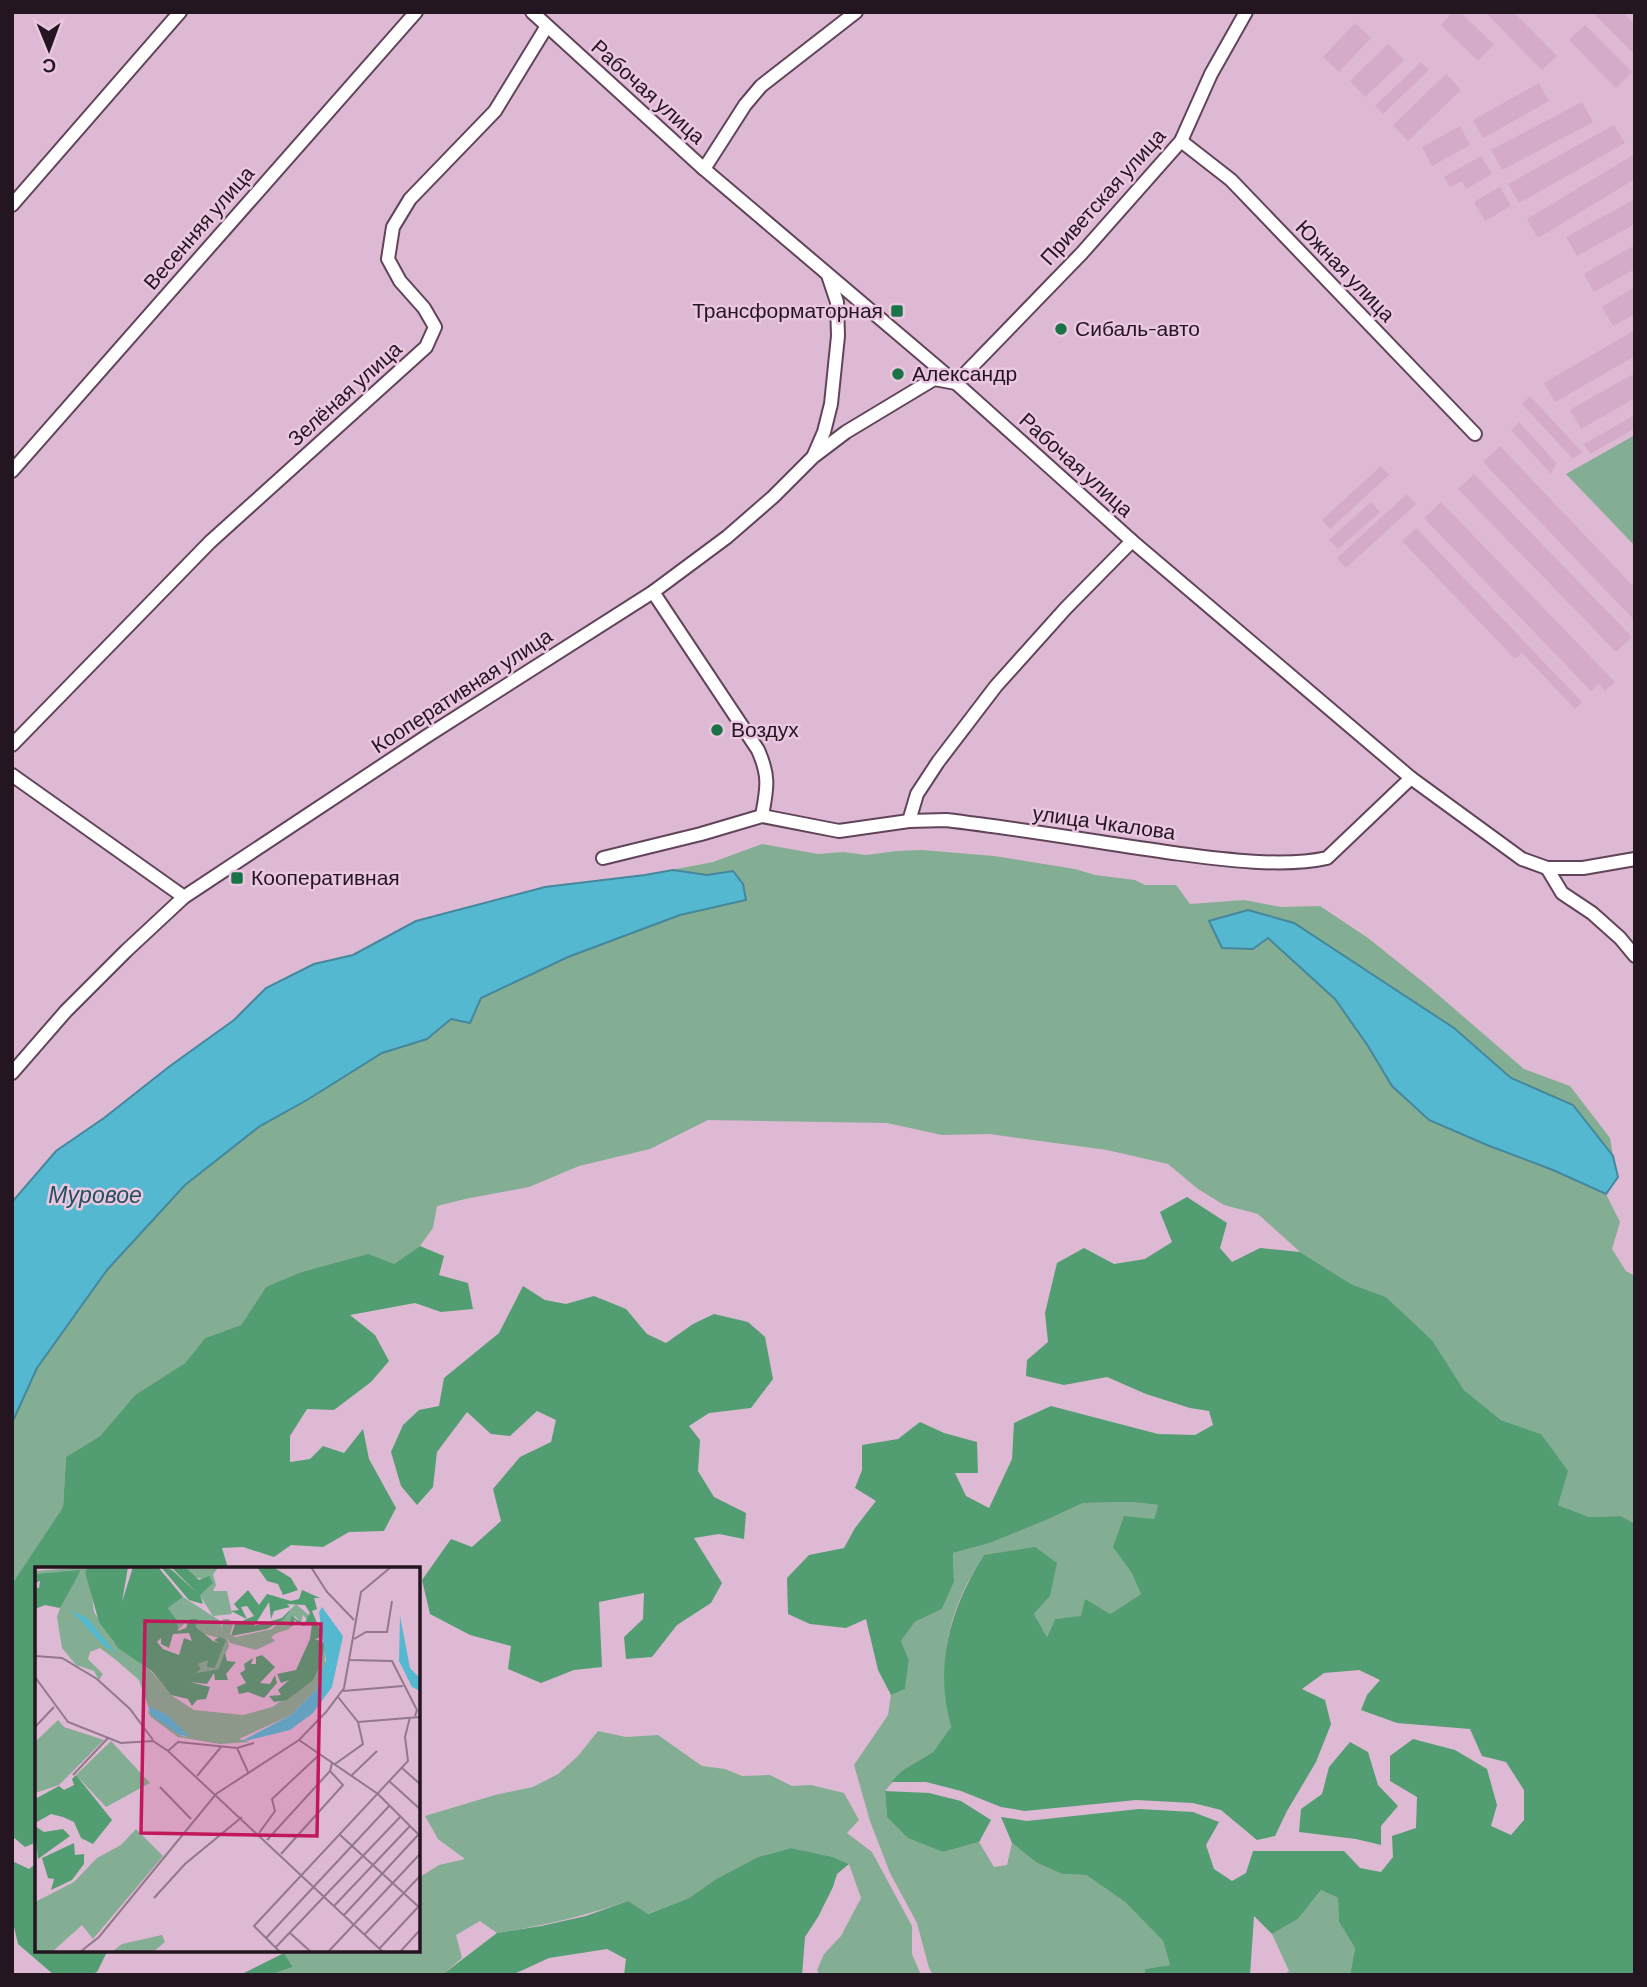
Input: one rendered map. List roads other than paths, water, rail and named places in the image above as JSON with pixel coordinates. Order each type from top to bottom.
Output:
[{"type":"street","points":[[12,205],[180,12]]},
{"type":"street","name":"Весенняя улица","points":[[12,471],[416,12]]},
{"type":"street","name":"Рабочая улица","points":[[532,12],[704,169],[956,383],[1132,541],[1411,778],[1522,859],[1547,868],[1583,868],[1635,859]]},
{"type":"street","points":[[704,169],[745,105],[761,86],[856,12]]},
{"type":"street","name":"Приветская улица","points":[[956,383],[1082,253],[1181,141],[1211,74],[1246,12]]},
{"type":"street","name":"Зелёная улица","points":[[12,745],[209,542],[426,347],[435,327],[425,309],[400,281],[388,259],[393,227],[410,199],[495,110],[547,26]]},
{"type":"street","name":"Южная улица","points":[[1181,141],[1231,180],[1475,434]]},
{"type":"street","points":[[813,457],[824,432],[831,404],[838,336],[837,302],[828,274]]},
{"type":"street","name":"Кооперативная улица","points":[[12,1073],[125,951],[184,897],[405,750],[653,592],[727,537],[813,457],[846,432],[934,379],[956,383]]},
{"type":"street","points":[[909,821],[917,794],[996,686],[1066,608],[1132,541]]},
{"type":"street","points":[[653,592],[758,750],[765,767],[767,788],[762,816]]},
{"type":"street","points":[[12,775],[184,897]]},
{"type":"street","name":"улица Чкалова","points":[[603,858],[762,816],[839,831],[909,821],[946,820],[1213,858],[1304,862],[1327,858],[1411,778]]},
{"type":"street","points":[[1547,868],[1562,893],[1592,913],[1620,938],[1635,956]]},
{"type":"water","name":"Муровое","points":[[673,870],[707,875],[733,871],[743,884],[746,900],[680,915],[568,957],[481,998],[470,1023],[451,1019],[427,1039],[382,1053],[260,1126],[185,1185],[107,1270],[37,1368],[12,1423],[12,1202],[56,1151],[234,1020],[266,988],[314,964],[353,955],[416,921],[545,887]]},
{"type":"water","points":[[1248,910],[1294,923],[1454,1028],[1511,1078],[1573,1105],[1613,1156],[1618,1177],[1606,1194],[1429,1120],[1392,1086],[1335,999],[1268,938],[1253,949],[1222,948],[1209,921]]},
{"type":"place","name":"Трансформаторная","points":[[897,311]]},
{"type":"place","name":"Сибаль-авто","points":[[1061,329]]},
{"type":"place","name":"Александр","points":[[898,374]]},
{"type":"place","name":"Воздух","points":[[717,730]]},
{"type":"place","name":"Кооперативная","points":[[237,878]]}]
